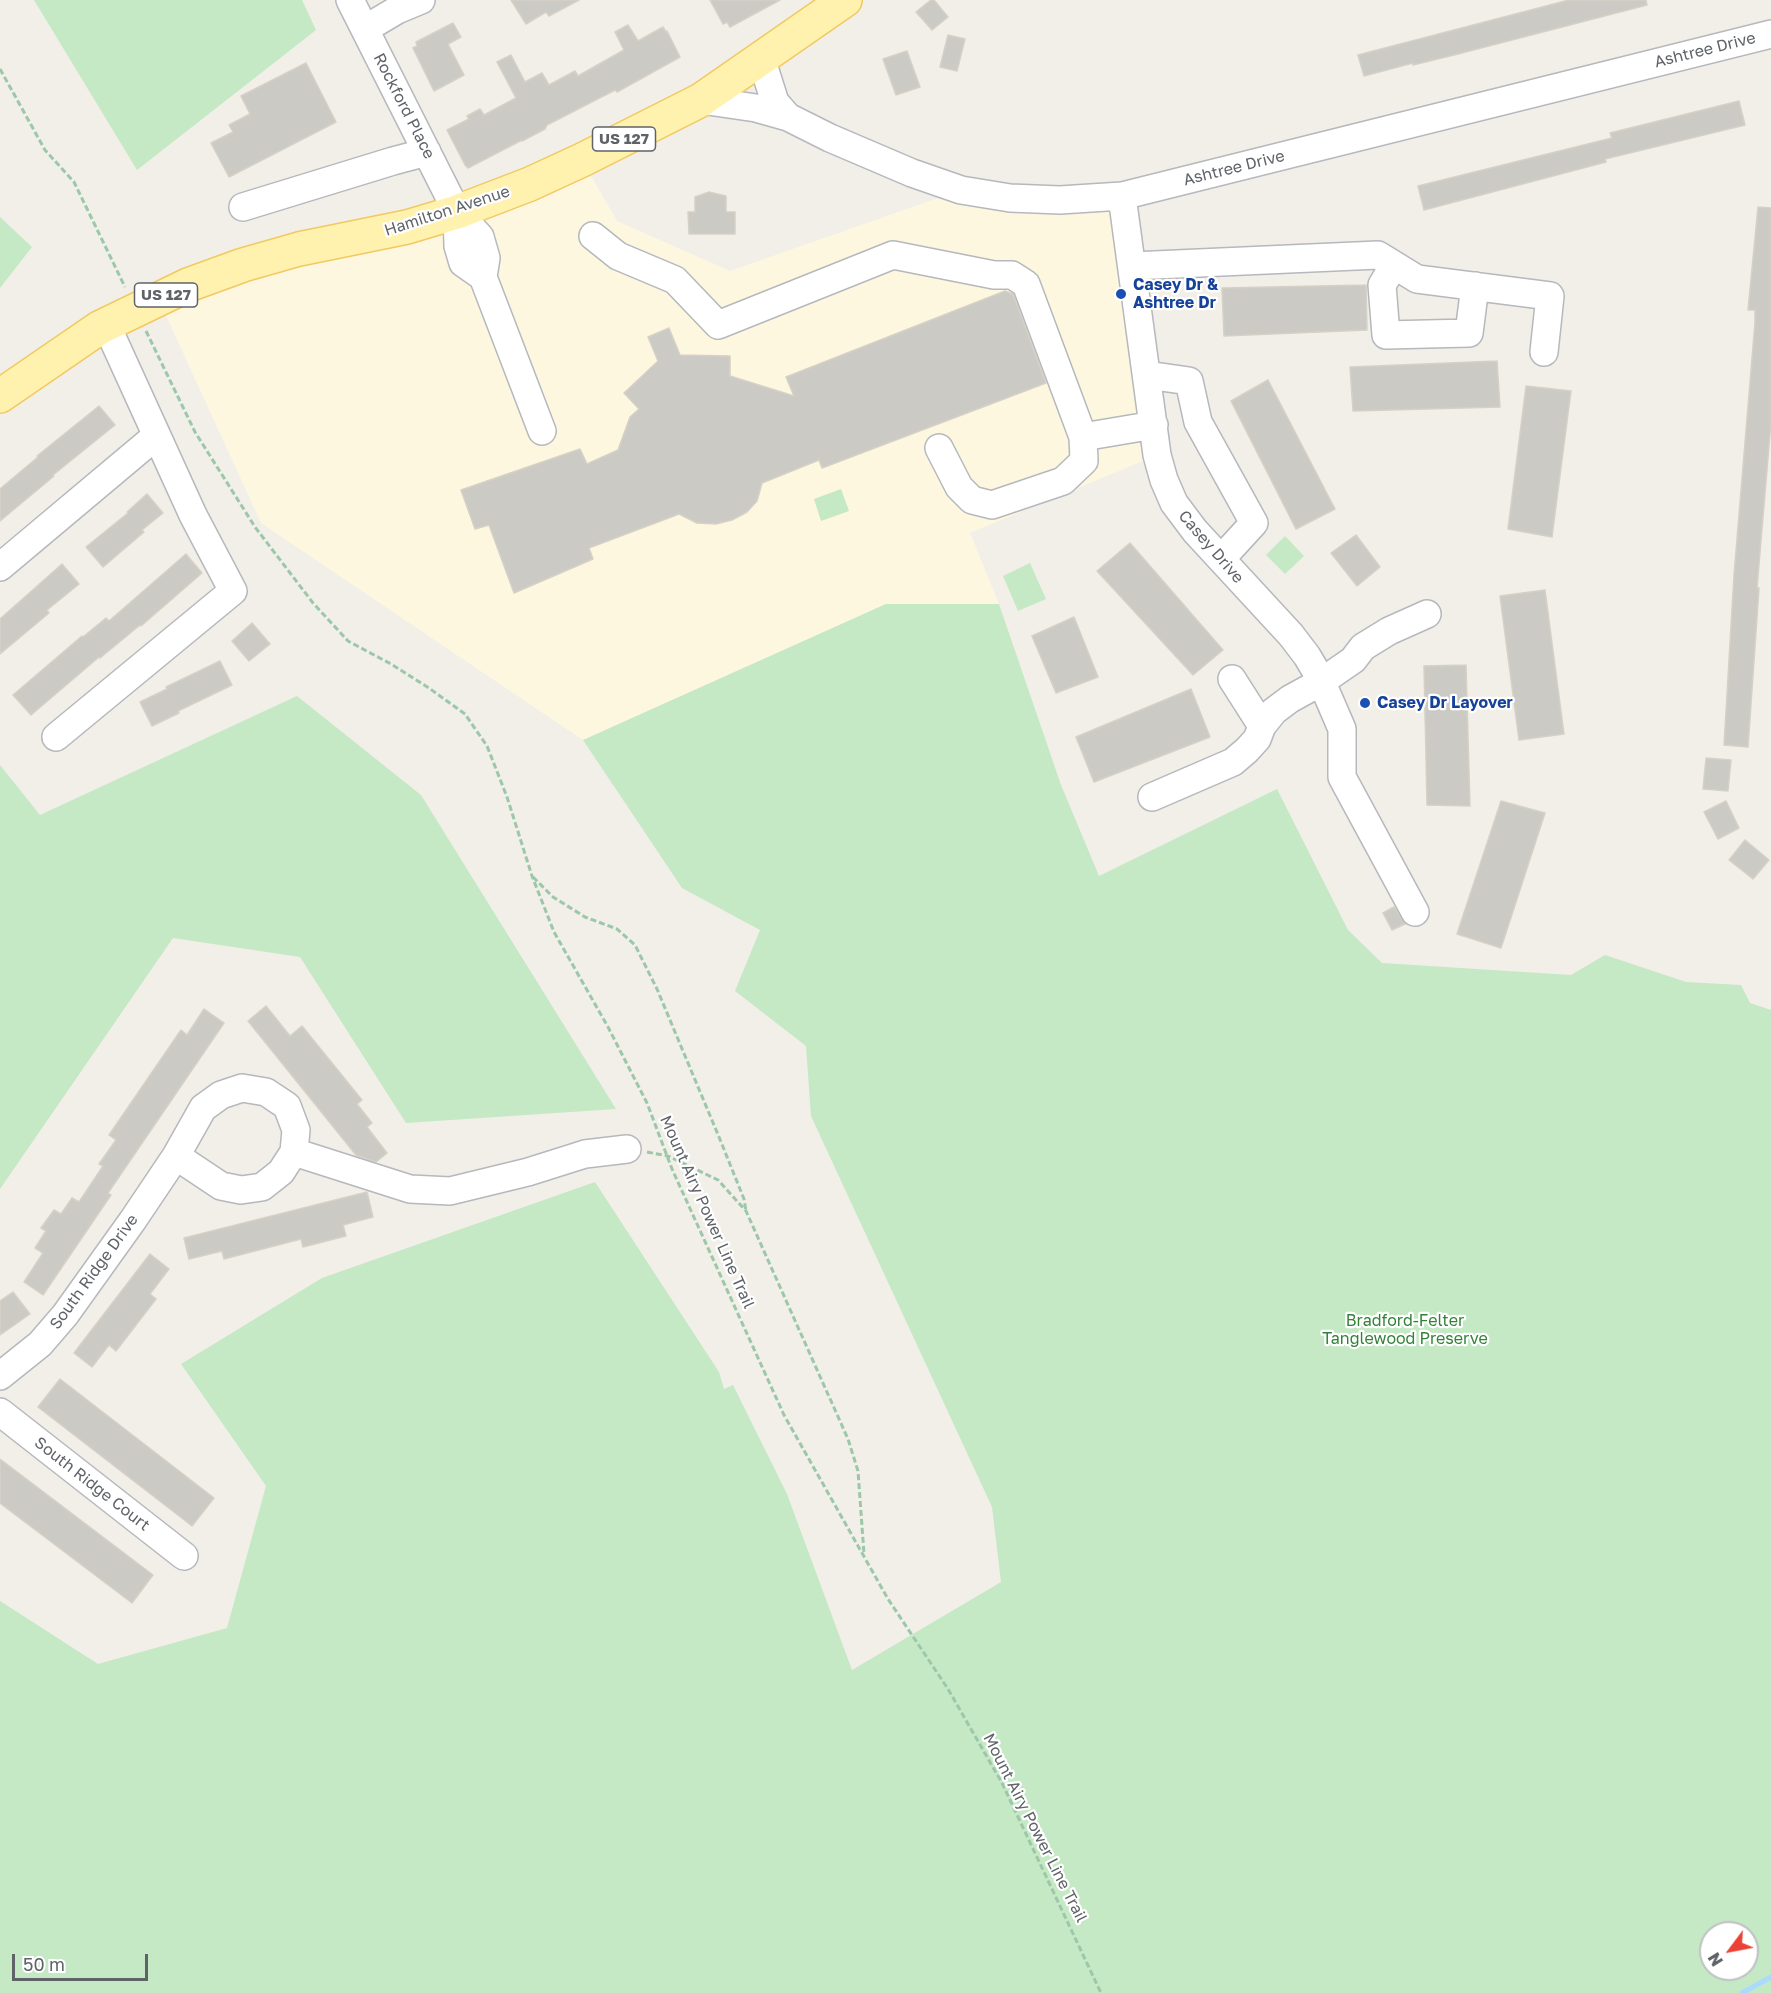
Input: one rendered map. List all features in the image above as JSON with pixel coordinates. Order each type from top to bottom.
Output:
[{"type":"main road","name":"Hamilton Avenue","points":[[0,396],[106,324],[188,285],[243,265],[299,249],[407,227],[457,212],[547,176],[701,100],[845,0]]},
{"type":"street","name":"Rockford Place","points":[[350,0],[457,212],[480,237],[486,258],[483,277],[542,431]]},
{"type":"street","points":[[365,29],[397,10],[421,0]]},
{"type":"street","name":"Ashtree Drive","points":[[701,100],[756,108],[788,117],[830,138],[912,173],[961,190],[1010,198],[1060,200],[1122,196],[1771,34]]},
{"type":"street","points":[[761,58],[775,102],[788,117]]},
{"type":"street","points":[[243,207],[428,152]]},
{"type":"street","name":"Casey Drive","points":[[1122,196],[1157,455],[1164,480],[1174,503],[1195,531],[1291,635],[1307,656],[1342,729],[1342,777],[1415,912]]},
{"type":"street","points":[[593,236],[618,256],[675,280],[718,325],[893,255],[994,275],[1012,275],[1026,284],[1083,437],[1084,461],[1063,481],[992,506],[972,500],[959,487],[939,448]]},
{"type":"street","points":[[1132,266],[1378,255],[1417,279],[1550,296],[1544,352]]},
{"type":"street","points":[[1394,265],[1382,285],[1386,335],[1469,333],[1475,286]]},
{"type":"street","points":[[56,737],[233,591],[193,515],[106,324]]},
{"type":"street","points":[[1147,375],[1189,381],[1198,422],[1254,523],[1221,559]]},
{"type":"street","points":[[1083,437],[1154,424]]},
{"type":"street","points":[[0,567],[156,436]]},
{"type":"street","points":[[1152,797],[1233,762],[1257,739],[1262,726],[1274,711],[1353,660],[1363,647],[1389,630],[1427,614]]},
{"type":"street","points":[[1232,679],[1262,726]]},
{"type":"street","name":"South Ridge Drive","points":[[0,1376],[40,1344],[65,1315],[176,1156],[203,1108],[221,1095],[242,1088],[266,1092],[287,1106],[296,1130],[294,1152]]},
{"type":"street","points":[[176,1156],[221,1186],[241,1190],[262,1187],[281,1172],[294,1152],[410,1189],[450,1191],[528,1173],[585,1154],[627,1149]]},
{"type":"street","name":"South Ridge Court","points":[[0,1412],[184,1556]]},
{"type":"path","name":"Mount Airy Power Line Trail","points":[[0,69],[45,150],[74,182],[195,432],[255,527],[313,603],[348,641],[391,664],[465,714],[487,746],[554,932],[647,1103],[668,1156],[784,1414],[888,1599],[948,1689],[1002,1783],[1101,1993]]},
{"type":"path","name":"Mount Airy Power Line Trail","points":[[532,876],[553,897],[585,917],[617,929],[636,945],[657,989],[719,1137],[744,1200],[746,1211],[849,1439],[858,1471],[864,1556]]},
{"type":"path","points":[[627,1149],[668,1156],[718,1180],[746,1211]]},
{"type":"shaded area","points":[[582,160],[617,221],[730,271],[961,190],[1122,196],[1157,455],[970,533],[999,604],[886,604],[583,740],[261,523],[158,298]]},
{"type":"green space","points":[[34,0],[302,0],[316,30],[137,170]]},
{"type":"green space","points":[[0,217],[32,247],[0,288]]},
{"type":"green space","points":[[841,489],[849,511],[821,521],[814,499]]},
{"type":"green space","points":[[1285,536],[1304,556],[1285,574],[1266,555]]},
{"type":"green space","points":[[1030,563],[1046,599],[1018,611],[1003,576]]},
{"type":"green space","name":"Bradford-Felter Tanglewood Preserve","points":[[886,604],[999,604],[1061,785],[1099,876],[1277,789],[1348,930],[1382,963],[1571,975],[1605,955],[1686,982],[1741,985],[1750,1003],[1771,1010],[1771,1993],[0,1993],[0,1601],[98,1664],[227,1628],[266,1486],[181,1364],[322,1278],[595,1182],[719,1372],[724,1389],[733,1385],[787,1494],[852,1670],[1001,1582],[992,1507],[811,1116],[806,1046],[735,991],[760,930],[682,888],[583,740]]},
{"type":"green space","points":[[297,696],[421,795],[616,1109],[406,1123],[300,957],[173,938],[0,1189],[0,765],[40,815]]},
{"type":"building","points":[[511,0],[579,0],[549,16],[546,12],[526,24]]},
{"type":"building","points":[[710,0],[780,0],[730,27],[727,22],[723,24]]},
{"type":"building","points":[[934,0],[948,17],[932,30],[916,12]]},
{"type":"building","points":[[1569,0],[1646,0],[1647,5],[1364,76],[1358,55]]},
{"type":"building","points":[[453,23],[461,37],[448,44],[464,75],[434,91],[413,48],[417,46],[416,42]]},
{"type":"building","points":[[628,25],[638,41],[663,27],[680,57],[617,92],[615,90],[547,125],[545,129],[522,141],[468,168],[465,165],[447,130],[469,119],[467,116],[480,109],[484,115],[516,98],[497,62],[511,55],[525,82],[542,73],[549,85],[575,71],[578,76],[624,50],[615,32]]},
{"type":"building","points":[[948,35],[965,39],[957,71],[940,67]]},
{"type":"building","points":[[907,51],[920,87],[896,95],[883,59]]},
{"type":"building","points":[[306,63],[336,122],[229,177],[211,143],[233,132],[229,125],[250,114],[241,96]]},
{"type":"building","points":[[1739,101],[1745,125],[1605,159],[1606,162],[1424,210],[1418,186],[1612,138],[1610,133]]},
{"type":"building","points":[[709,192],[726,196],[726,212],[735,212],[735,234],[689,234],[688,212],[695,212],[695,197]]},
{"type":"building","points":[[1758,207],[1771,208],[1771,422],[1757,588],[1759,588],[1748,747],[1724,745],[1734,575],[1755,322],[1755,310],[1748,310]]},
{"type":"building","points":[[1366,285],[1367,330],[1224,336],[1222,288]]},
{"type":"building","points":[[1005,291],[1013,294],[1046,383],[822,468],[819,460],[762,483],[757,501],[747,512],[732,520],[716,524],[697,523],[679,514],[589,548],[593,559],[514,593],[489,525],[475,529],[461,490],[580,449],[587,464],[618,450],[630,417],[639,409],[624,393],[658,361],[648,337],[669,328],[680,355],[730,356],[730,376],[794,396],[786,377]]},
{"type":"building","points":[[1497,361],[1500,407],[1353,411],[1350,367]]},
{"type":"building","points":[[1268,380],[1335,509],[1296,529],[1231,401]]},
{"type":"building","points":[[1526,386],[1571,391],[1552,537],[1508,529]]},
{"type":"building","points":[[99,406],[115,425],[0,521],[0,489]]},
{"type":"building","points":[[147,494],[163,513],[103,567],[86,547],[128,513]]},
{"type":"building","points":[[1356,535],[1380,567],[1357,586],[1331,553]]},
{"type":"building","points":[[1130,543],[1223,650],[1193,675],[1097,571]]},
{"type":"building","points":[[186,554],[202,573],[141,626],[99,657],[31,715],[13,695],[82,636],[106,618],[109,621]]},
{"type":"building","points":[[62,564],[79,584],[47,610],[49,613],[0,654],[0,619]]},
{"type":"building","points":[[1545,590],[1564,734],[1519,740],[1500,596]]},
{"type":"building","points":[[1074,617],[1098,677],[1056,693],[1032,636]]},
{"type":"building","points":[[252,623],[270,644],[249,661],[232,641]]},
{"type":"building","points":[[220,661],[232,685],[152,726],[140,702]]},
{"type":"building","points":[[1466,665],[1470,806],[1427,805],[1424,666]]},
{"type":"building","points":[[1191,689],[1210,737],[1094,782],[1076,737]]},
{"type":"building","points":[[1706,758],[1731,760],[1728,791],[1703,789]]},
{"type":"building","points":[[1501,801],[1545,813],[1501,948],[1457,934]]},
{"type":"building","points":[[1726,801],[1739,828],[1718,839],[1704,812]]},
{"type":"building","points":[[1745,840],[1769,860],[1753,879],[1729,860]]},
{"type":"building","points":[[1394,907],[1405,924],[1392,930],[1383,913]]},
{"type":"building","points":[[266,1006],[290,1036],[302,1026],[362,1100],[357,1104],[372,1123],[367,1127],[387,1153],[376,1162],[356,1155],[248,1021]]},
{"type":"building","points":[[204,1009],[224,1023],[108,1193],[111,1195],[43,1295],[24,1282],[43,1253],[35,1248],[46,1231],[41,1228],[54,1210],[61,1214],[72,1198],[79,1202],[103,1166],[99,1164],[116,1140],[109,1135],[181,1030],[187,1035]]},
{"type":"building","points":[[367,1192],[373,1217],[343,1225],[346,1236],[303,1247],[301,1239],[224,1259],[222,1251],[189,1259],[184,1238]]},
{"type":"building","points":[[150,1254],[169,1269],[150,1294],[156,1299],[116,1351],[109,1345],[92,1367],[74,1353]]},
{"type":"building","points":[[13,1292],[30,1314],[0,1335],[0,1301]]},
{"type":"building","points":[[60,1379],[214,1498],[192,1526],[38,1407]]},
{"type":"building","points":[[0,1459],[153,1575],[132,1603],[0,1503]]},
{"type":"waterway","points":[[1742,1993],[1771,1977]]},
{"type":"place","name":"Casey Dr & Ashtree Dr","points":[[1121,294]]},
{"type":"place","name":"Casey Dr Layover","points":[[1365,703]]}]
